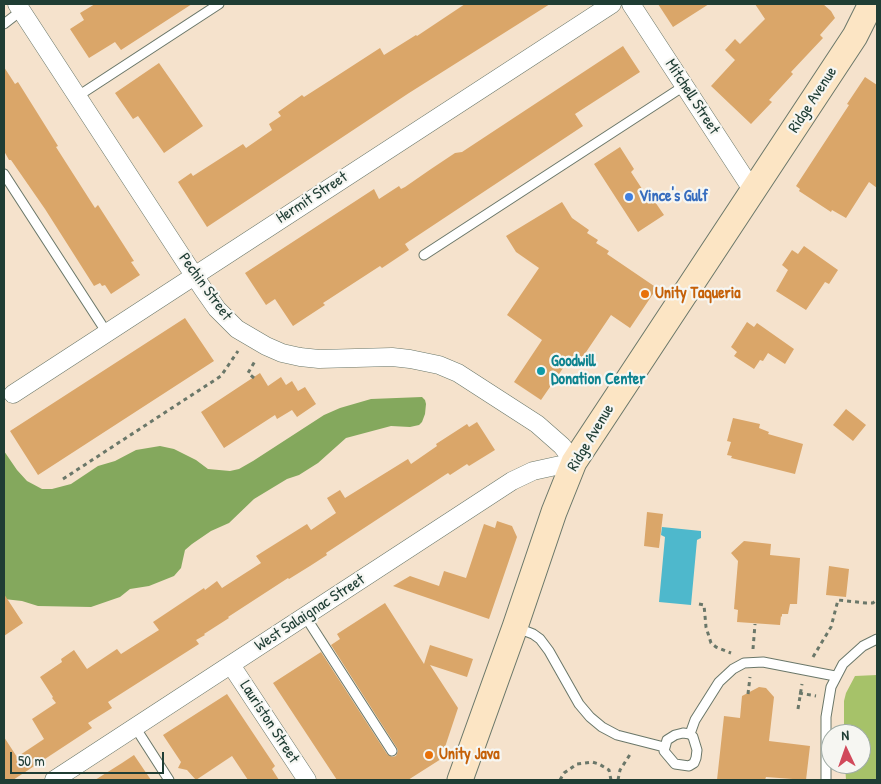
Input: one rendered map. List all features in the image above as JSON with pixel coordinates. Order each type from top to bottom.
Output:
[{"type":"main road","name":"Ridge Avenue","points":[[460,780],[554,512],[574,462],[855,36],[871,4]]},
{"type":"street","name":"Hermit Street","points":[[13,394],[612,4]]},
{"type":"street","name":"Mitchell Street","points":[[630,4],[753,191]]},
{"type":"street","name":"Pechin Street","points":[[24,6],[78,96],[194,275],[226,319],[251,338],[282,353],[319,359],[392,357],[439,365],[470,379],[537,424],[562,446],[574,462]]},
{"type":"street","name":"West Salaignac Street","points":[[54,780],[512,481],[533,471],[574,462]]},
{"type":"street","name":"Lauriston Street","points":[[231,665],[307,780]]},
{"type":"lane","points":[[78,96],[219,4]]},
{"type":"lane","points":[[4,24],[24,6]]},
{"type":"lane","points":[[424,255],[684,86]]},
{"type":"lane","points":[[4,174],[107,333]]},
{"type":"lane","points":[[305,616],[392,751]]},
{"type":"lane","points":[[515,627],[533,634],[549,651],[580,704],[590,717],[602,727],[617,735],[664,747]]},
{"type":"lane","points":[[826,780],[826,717],[835,676],[851,655],[877,639]]},
{"type":"lane","points":[[690,734],[706,700],[719,682],[733,668],[744,663],[763,662],[835,676]]},
{"type":"lane","points":[[135,727],[169,780]]},
{"type":"lane","points":[[675,734],[690,734],[693,737],[697,750],[694,763],[689,766],[675,764],[664,751],[667,740],[675,734]]},
{"type":"path","points":[[63,479],[221,376],[238,351]]},
{"type":"path","points":[[254,378],[248,373],[255,360]]},
{"type":"path","points":[[798,709],[799,692],[807,670],[831,627],[838,598],[866,603],[873,603],[877,600]]},
{"type":"path","points":[[699,604],[704,605],[706,628],[711,643],[716,647],[737,655]]},
{"type":"path","points":[[618,780],[620,770],[633,750],[636,740]]},
{"type":"path","points":[[560,780],[564,772],[577,764],[592,762],[609,770],[611,780]]},
{"type":"green space","points":[[422,397],[426,404],[425,414],[419,425],[410,427],[391,426],[346,438],[318,463],[254,499],[229,523],[211,531],[192,544],[185,550],[181,568],[174,576],[149,586],[130,589],[120,597],[91,607],[38,606],[22,601],[4,599],[4,451],[27,481],[42,489],[52,489],[71,484],[98,466],[115,461],[136,450],[160,446],[174,449],[196,460],[208,469],[230,471],[239,469],[253,461],[324,415],[340,408],[371,399]]},
{"type":"green space","points":[[877,675],[877,780],[846,780],[846,774],[871,774],[871,724],[844,724],[844,701],[855,676]]},
{"type":"water","points":[[662,527],[701,531],[701,538],[697,540],[691,605],[659,602],[665,537],[661,535]]},
{"type":"building","points":[[95,4],[192,4],[121,50],[115,42],[89,58],[70,29],[84,20],[80,13]]},
{"type":"building","points":[[465,4],[550,4],[409,93],[207,227],[178,182],[191,173],[193,176],[243,144],[246,148],[272,130],[269,124],[281,116],[278,112],[302,95],[304,97],[380,48],[384,55],[417,36]]},
{"type":"building","points":[[658,4],[709,4],[673,27]]},
{"type":"building","points":[[755,4],[823,4],[831,11],[835,18],[820,35],[823,38],[791,72],[793,74],[769,100],[772,102],[751,124],[711,86],[735,60],[725,50],[735,39],[740,44],[765,19]]},
{"type":"building","points":[[623,46],[640,72],[575,114],[583,126],[405,244],[409,250],[382,268],[380,266],[323,303],[325,305],[293,326],[275,299],[266,305],[245,273],[374,189],[379,199],[399,186],[401,189],[405,187],[455,153],[462,152]]},
{"type":"building","points":[[159,63],[203,126],[164,153],[138,116],[133,119],[115,93]]},
{"type":"building","points":[[4,67],[15,84],[18,82],[95,208],[98,205],[134,261],[131,262],[140,275],[111,294],[105,285],[102,286],[100,283],[94,286],[45,209],[4,151]]},
{"type":"building","points":[[865,77],[877,85],[877,188],[869,182],[846,218],[832,210],[831,212],[799,191],[800,189],[796,186]]},
{"type":"building","points":[[620,147],[634,169],[631,172],[650,201],[653,199],[664,215],[638,232],[594,164]]},
{"type":"building","points":[[562,202],[572,218],[589,230],[587,233],[598,240],[596,243],[609,251],[607,254],[657,288],[630,328],[611,315],[578,364],[570,358],[541,400],[514,382],[542,340],[507,315],[539,268],[516,252],[506,236]]},
{"type":"building","points":[[804,246],[838,270],[829,284],[825,282],[806,310],[776,291],[788,270],[782,265],[792,250],[798,254]]},
{"type":"building","points":[[185,318],[214,361],[38,475],[10,431]]},
{"type":"building","points":[[747,322],[754,327],[757,323],[794,349],[785,364],[768,353],[763,361],[760,360],[754,369],[734,356],[737,352],[731,347]]},
{"type":"building","points":[[260,373],[268,386],[281,377],[286,385],[292,381],[298,391],[305,387],[316,404],[297,417],[292,410],[277,419],[275,415],[224,448],[201,412]]},
{"type":"building","points":[[846,409],[866,425],[853,441],[833,425]]},
{"type":"building","points":[[733,418],[760,424],[759,428],[769,432],[768,434],[803,444],[795,474],[731,458],[732,456],[727,455],[731,442],[727,441]]},
{"type":"building","points":[[477,422],[495,450],[469,466],[467,464],[450,475],[448,473],[326,553],[327,555],[228,617],[196,640],[199,644],[108,702],[112,708],[88,723],[92,728],[13,780],[4,780],[4,737],[17,757],[44,739],[32,719],[56,703],[40,677],[62,662],[61,659],[74,650],[87,669],[117,649],[121,654],[159,630],[153,622],[204,588],[205,590],[217,581],[222,588],[261,563],[256,556],[307,524],[311,530],[336,513],[327,498],[340,490],[345,498],[408,459],[411,464],[437,446],[436,444],[467,424],[469,427]]},
{"type":"building","points":[[647,512],[663,514],[659,548],[644,546]]},
{"type":"building","points":[[497,521],[512,526],[517,537],[489,619],[393,586],[410,576],[439,586],[444,571],[466,578],[484,524],[495,528]]},
{"type":"building","points":[[744,541],[771,544],[770,555],[800,558],[797,604],[790,604],[788,614],[782,614],[781,616],[780,625],[737,622],[738,610],[734,609],[738,561],[731,553]]},
{"type":"building","points":[[829,566],[849,569],[846,597],[826,595]]},
{"type":"building","points":[[4,594],[23,623],[4,636]]},
{"type":"building","points":[[385,603],[424,664],[430,645],[473,659],[467,677],[430,665],[458,708],[441,759],[408,780],[337,780],[273,683],[321,652],[387,754],[392,757],[396,756],[397,748],[331,645],[340,639],[337,634]]},
{"type":"building","points":[[759,687],[766,688],[774,697],[769,741],[810,746],[806,780],[766,777],[765,780],[717,780],[724,716],[740,718],[742,696]]},
{"type":"building","points":[[227,694],[275,766],[272,769],[279,780],[248,780],[232,756],[196,780],[187,770],[178,768],[181,762],[163,735]]},
{"type":"building","points":[[134,755],[151,780],[95,780],[122,763]]},
{"type":"place","name":"Vince's Gulf","points":[[629,197]]},
{"type":"place","name":"Unity Taqueria","points":[[645,294]]},
{"type":"place","name":"Goodwill Donation Center","points":[[541,371]]},
{"type":"place","name":"Unity Java","points":[[429,755]]}]
